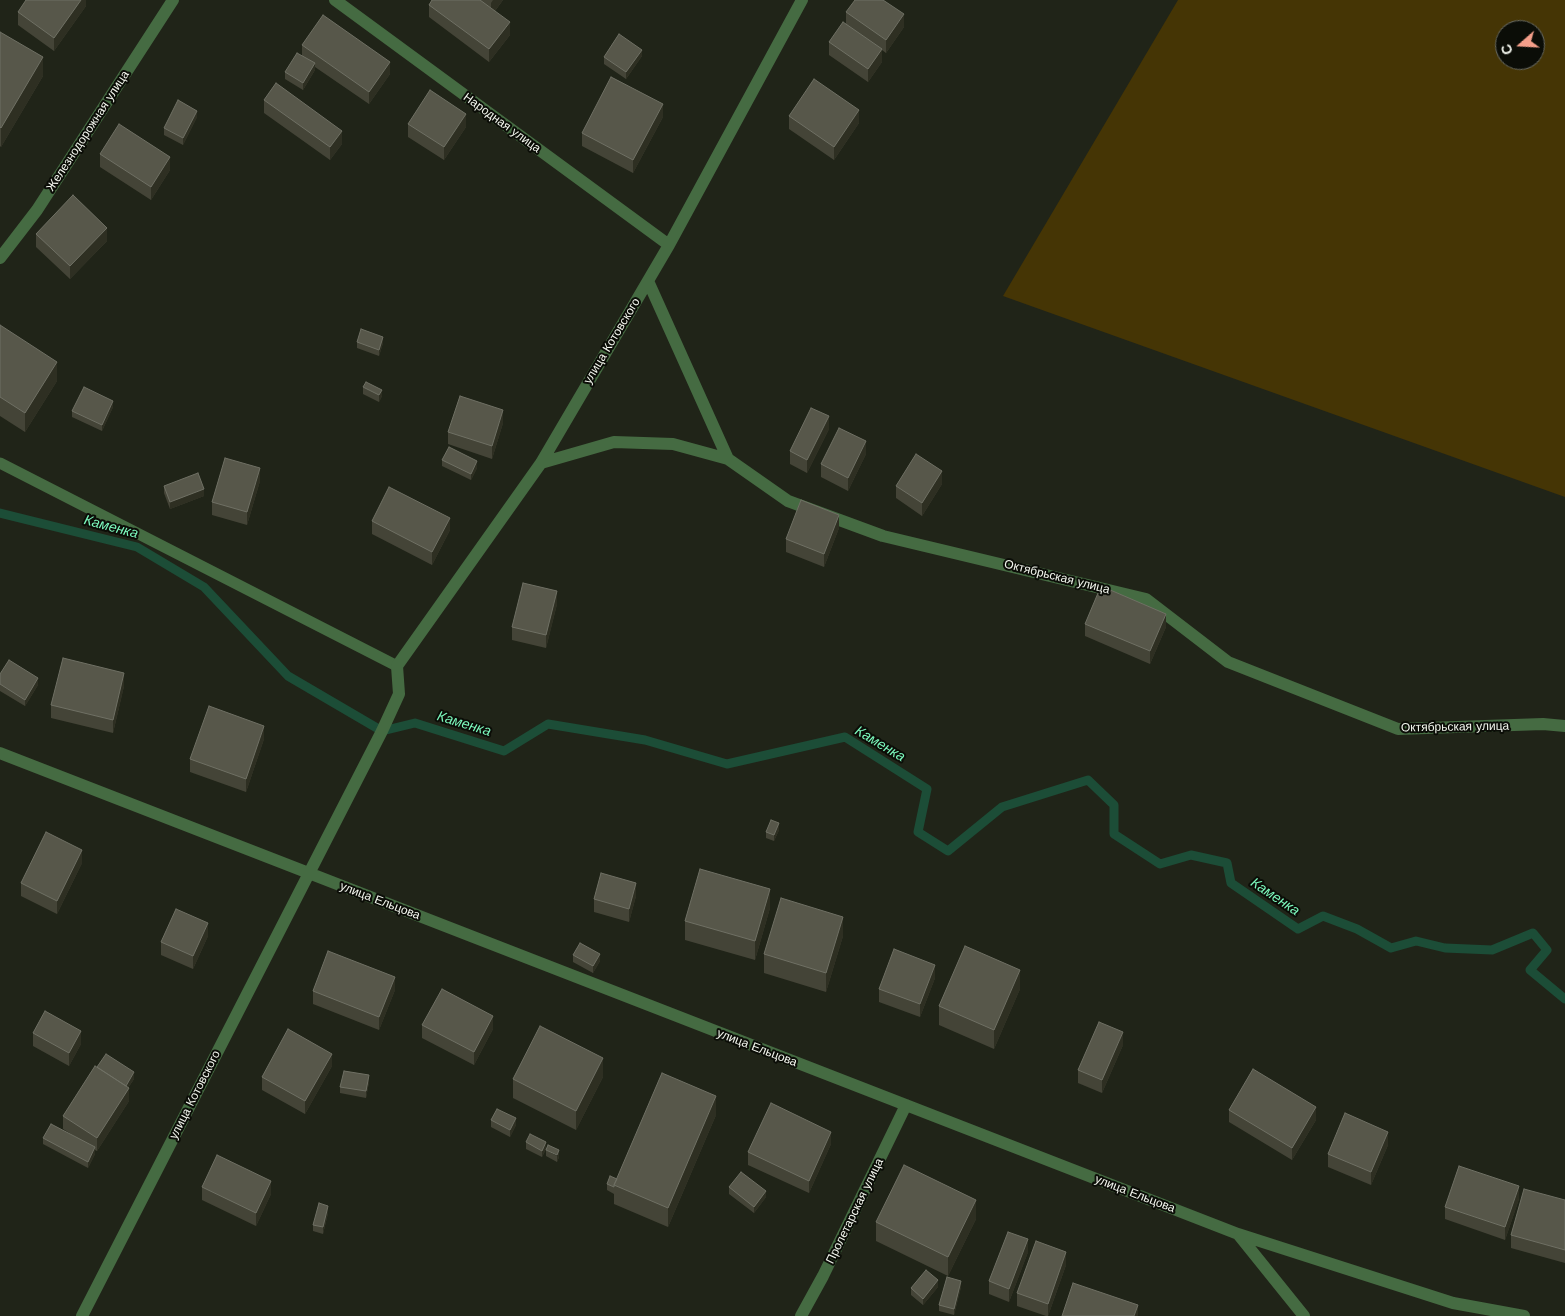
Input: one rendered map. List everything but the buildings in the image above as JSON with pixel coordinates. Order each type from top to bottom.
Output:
[{"type":"street","name":"Железнодорожная улица","points":[[0,258],[37,210],[173,0]]},
{"type":"street","name":"Народная улица","points":[[335,0],[668,246]]},
{"type":"street","name":"улица Котовского","points":[[82,1316],[378,739],[399,694],[398,666],[540,463],[668,246],[802,0]]},
{"type":"street","points":[[648,281],[728,459]]},
{"type":"street","name":"Октябрьская улица","points":[[540,463],[614,442],[673,444],[728,459],[788,501],[883,536],[1146,599],[1228,662],[1398,730],[1543,724],[1565,726]]},
{"type":"street","name":"улица Ельцова","points":[[0,753],[1238,1234],[1453,1303],[1524,1316]]},
{"type":"street","name":"Пролетарская улица","points":[[801,1316],[823,1276],[906,1106]]},
{"type":"street","points":[[1238,1234],[1304,1316]]},
{"type":"lane","points":[[0,463],[398,666]]},
{"type":"shaded area","points":[[1178,0],[1565,0],[1565,497],[1003,296]]},
{"type":"waterway","name":"Каменка","points":[[0,513],[137,547],[204,587],[288,676],[382,731],[415,723],[504,751],[548,724],[645,740],[727,764],[845,737],[927,789],[918,832],[948,851],[1002,807],[1088,780],[1114,805],[1114,834],[1160,864],[1191,855],[1227,863],[1231,883],[1298,929],[1323,916],[1357,929],[1391,948],[1416,941],[1445,948],[1492,950],[1533,933],[1547,950],[1530,970],[1565,999]]}]
